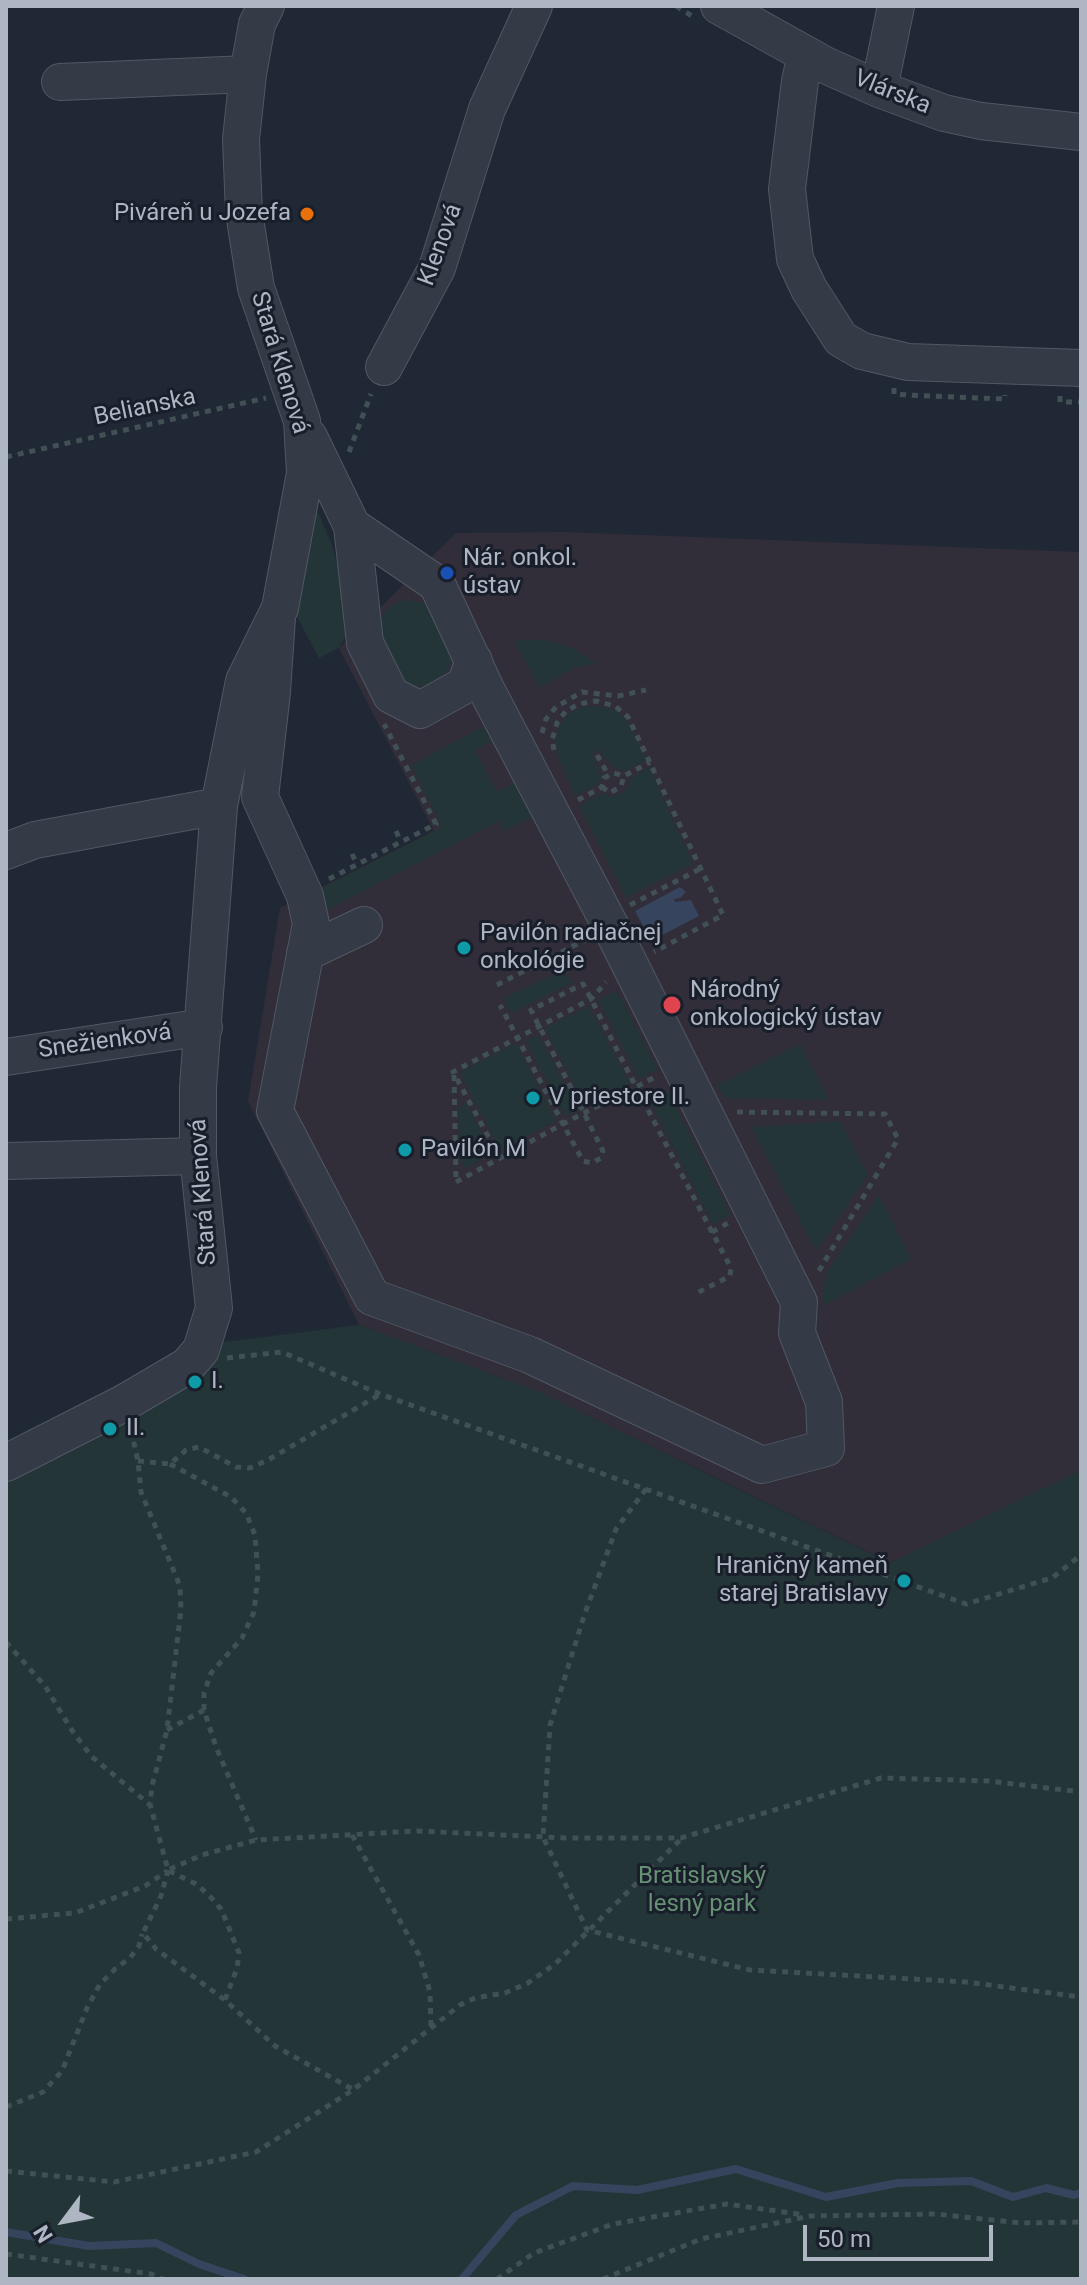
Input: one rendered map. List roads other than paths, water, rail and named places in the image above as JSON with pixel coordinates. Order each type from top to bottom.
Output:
[{"type":"street","name":"Klenová","points":[[384,367],[437,268],[487,109],[534,6]]},
{"type":"street","name":"Vlárska","points":[[719,6],[806,55],[879,89],[944,113],[981,121],[1081,132]]},
{"type":"street","points":[[879,89],[896,6]]},
{"type":"street","name":"Stará Klenová","points":[[6,1463],[124,1403],[187,1366],[201,1350],[214,1308],[198,1156],[198,1087],[219,806],[244,681],[277,617],[305,473],[296,407],[256,288],[248,251],[241,139],[257,12]]},
{"type":"street","points":[[806,55],[787,189],[795,259],[809,289],[841,339],[862,351],[908,362],[1081,368]]},
{"type":"street","points":[[60,82],[248,74]]},
{"type":"street","points":[[296,407],[352,526],[365,643],[391,695],[420,710],[465,685],[474,661]]},
{"type":"street","points":[[277,617],[260,797],[303,891],[311,924],[275,1111],[372,1297],[530,1355],[762,1465],[826,1448],[824,1402],[797,1333],[799,1302],[680,1063],[486,689],[437,584],[352,526]]},
{"type":"street","points":[[6,851],[35,840],[219,806]]},
{"type":"street","points":[[305,953],[364,925]]},
{"type":"street","name":"Snežienková","points":[[6,1057],[204,1027]]},
{"type":"street","points":[[6,1161],[198,1156]]},
{"type":"water","points":[[680,887],[686,892],[674,899],[675,902],[691,900],[699,916],[651,941],[635,911]]},
{"type":"waterway","points":[[462,2279],[516,2215],[573,2186],[637,2190],[736,2169],[826,2197],[898,2183],[971,2181],[1013,2197],[1046,2188],[1074,2195],[1081,2193]]},
{"type":"waterway","points":[[6,2232],[89,2246],[156,2243],[199,2264],[244,2279]]},
{"type":"place","name":"Piváreň u Jozefa","points":[[307,214]]},
{"type":"place","name":"Nár. onkol. ústav","points":[[447,573]]},
{"type":"place","name":"Pavilón radiačnej onkológie","points":[[464,948]]},
{"type":"place","name":"Národný onkologický ústav","points":[[672,1005]]},
{"type":"place","name":"V priestore II.","points":[[533,1098]]},
{"type":"place","name":"Pavilón M","points":[[405,1150]]},
{"type":"place","name":"I.","points":[[195,1382]]},
{"type":"place","name":"II.","points":[[110,1429]]},
{"type":"place","name":"Hraničný kameň starej Bratislavy","points":[[904,1581]]},
{"type":"park label","name":"Bratislavský lesný park","points":[[702,1891]]}]
